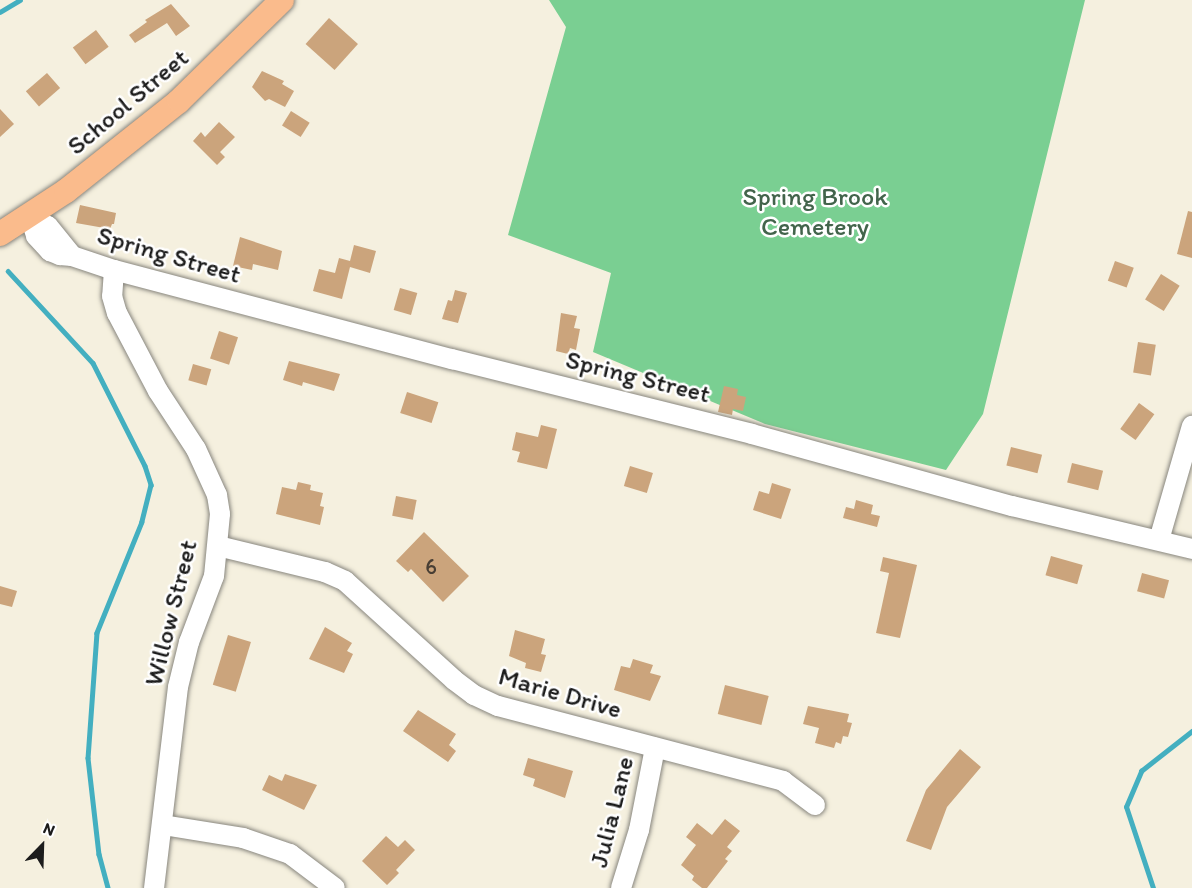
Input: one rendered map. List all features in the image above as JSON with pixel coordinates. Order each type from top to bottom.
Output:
[{"type":"main road","name":"School Street","points":[[0,234],[30,217],[179,101],[282,0]]},
{"type":"street","name":"Spring Street","points":[[30,217],[48,226],[72,256],[114,270],[452,359],[710,423],[1002,503],[1192,549]]},
{"type":"street","name":"Willow Street","points":[[114,270],[112,296],[117,313],[158,391],[196,449],[217,495],[220,514],[213,576],[189,642],[178,687],[154,888]]},
{"type":"street","points":[[1159,540],[1192,426]]},
{"type":"street","name":"Marie Drive","points":[[218,546],[325,572],[345,581],[454,680],[474,695],[498,706],[783,781],[815,806]]},
{"type":"street","name":"Julia Lane","points":[[621,888],[639,830],[655,748]]},
{"type":"street","points":[[163,825],[243,838],[290,854],[335,888]]},
{"type":"green space","name":"Spring Brook Cemetery","points":[[549,0],[1085,0],[983,414],[946,470],[765,424],[593,352],[611,273],[508,235],[566,27]]},
{"type":"building","points":[[171,4],[190,26],[176,36],[167,23],[135,43],[129,35],[147,22],[145,20]]},
{"type":"building","points":[[329,18],[358,44],[335,70],[306,44]]},
{"type":"building","points":[[96,30],[109,47],[85,64],[73,47]]},
{"type":"building","points":[[262,71],[284,81],[282,84],[294,91],[285,107],[269,99],[265,101],[252,87]]},
{"type":"building","points":[[47,73],[60,88],[39,106],[26,91]]},
{"type":"building","points":[[0,109],[14,124],[0,137]]},
{"type":"building","points":[[291,111],[310,123],[301,137],[282,125]]},
{"type":"building","points":[[219,122],[235,137],[220,152],[225,157],[217,165],[193,141],[201,132],[205,137]]},
{"type":"building","points":[[80,205],[116,213],[114,224],[110,229],[76,223]]},
{"type":"building","points":[[1188,211],[1192,212],[1192,258],[1177,254]]},
{"type":"building","points":[[240,237],[282,251],[278,270],[253,264],[252,270],[233,266]]},
{"type":"building","points":[[354,245],[376,251],[370,273],[350,267],[342,299],[313,291],[319,269],[335,273],[339,258],[350,261]]},
{"type":"building","points":[[1115,261],[1134,268],[1127,288],[1108,281]]},
{"type":"building","points":[[1161,274],[1180,286],[1164,311],[1145,299]]},
{"type":"building","points":[[400,288],[417,293],[411,315],[394,310]]},
{"type":"building","points":[[455,290],[467,293],[458,323],[442,319],[448,300],[452,301]]},
{"type":"building","points":[[561,313],[577,316],[574,328],[580,329],[576,350],[570,348],[568,354],[556,351]]},
{"type":"building","points":[[219,331],[238,337],[229,365],[210,359]]},
{"type":"building","points":[[1138,342],[1156,345],[1151,375],[1133,373]]},
{"type":"building","points":[[289,361],[340,374],[334,391],[303,382],[302,386],[283,380]]},
{"type":"building","points":[[193,364],[211,369],[207,386],[188,380]]},
{"type":"building","points":[[724,386],[738,389],[737,395],[746,397],[743,411],[733,409],[732,415],[718,412]]},
{"type":"building","points":[[407,392],[438,402],[432,423],[400,413]]},
{"type":"building","points":[[1139,403],[1154,414],[1136,440],[1120,429]]},
{"type":"building","points":[[541,425],[557,429],[547,469],[517,462],[520,452],[512,450],[516,432],[538,437]]},
{"type":"building","points":[[1011,447],[1042,455],[1037,473],[1006,465]]},
{"type":"building","points":[[1072,463],[1103,471],[1098,490],[1067,482]]},
{"type":"building","points":[[630,466],[653,473],[647,493],[624,486]]},
{"type":"building","points":[[298,482],[311,485],[310,490],[323,493],[320,506],[324,507],[320,525],[276,514],[282,487],[296,490]]},
{"type":"building","points":[[772,483],[791,489],[781,519],[753,510],[759,491],[769,494]]},
{"type":"building","points":[[396,496],[417,500],[413,520],[392,516]]},
{"type":"building","points":[[856,500],[873,505],[871,514],[880,516],[877,527],[843,518],[846,507],[854,509]]},
{"type":"building","points":[[424,532],[469,576],[443,602],[411,569],[408,572],[396,561]]},
{"type":"building","points":[[1051,556],[1083,565],[1077,584],[1045,575]]},
{"type":"building","points":[[883,557],[917,565],[900,638],[876,633],[889,573],[880,571]]},
{"type":"building","points":[[1142,573],[1169,580],[1164,599],[1137,591]]},
{"type":"building","points":[[0,586],[17,591],[12,607],[0,604]]},
{"type":"building","points":[[325,627],[352,643],[347,651],[353,654],[344,673],[309,659]]},
{"type":"building","points":[[515,630],[545,639],[541,654],[546,655],[541,672],[525,668],[526,663],[509,656]]},
{"type":"building","points":[[228,635],[251,642],[236,692],[213,685]]},
{"type":"building","points":[[633,659],[653,665],[650,673],[661,676],[650,701],[614,690],[621,666],[630,668]]},
{"type":"building","points":[[725,685],[769,696],[761,725],[718,714]]},
{"type":"building","points":[[808,706],[849,714],[847,722],[852,723],[848,737],[843,736],[841,744],[836,742],[834,748],[815,743],[819,728],[803,724]]},
{"type":"building","points":[[418,710],[456,734],[449,745],[456,751],[448,762],[403,731]]},
{"type":"building","points":[[960,749],[981,767],[947,807],[931,850],[906,841],[926,790]]},
{"type":"building","points":[[528,758],[573,771],[565,798],[533,786],[535,779],[523,775]]},
{"type":"building","points":[[285,774],[317,785],[304,810],[262,790],[269,775],[282,781]]},
{"type":"building","points":[[725,819],[740,831],[727,847],[732,851],[725,859],[728,861],[707,888],[702,888],[692,880],[694,876],[681,865],[696,845],[686,837],[697,823],[712,835]]},
{"type":"building","points":[[386,836],[398,847],[405,840],[415,850],[396,870],[399,873],[387,885],[362,861]]},
{"type":"waterway","points":[[0,12],[20,0]]},
{"type":"waterway","points":[[8,271],[93,363],[145,466],[151,485],[142,522],[97,633],[88,758],[99,854],[108,888]]},
{"type":"waterway","points":[[1153,888],[1126,807],[1141,771],[1192,731]]}]
